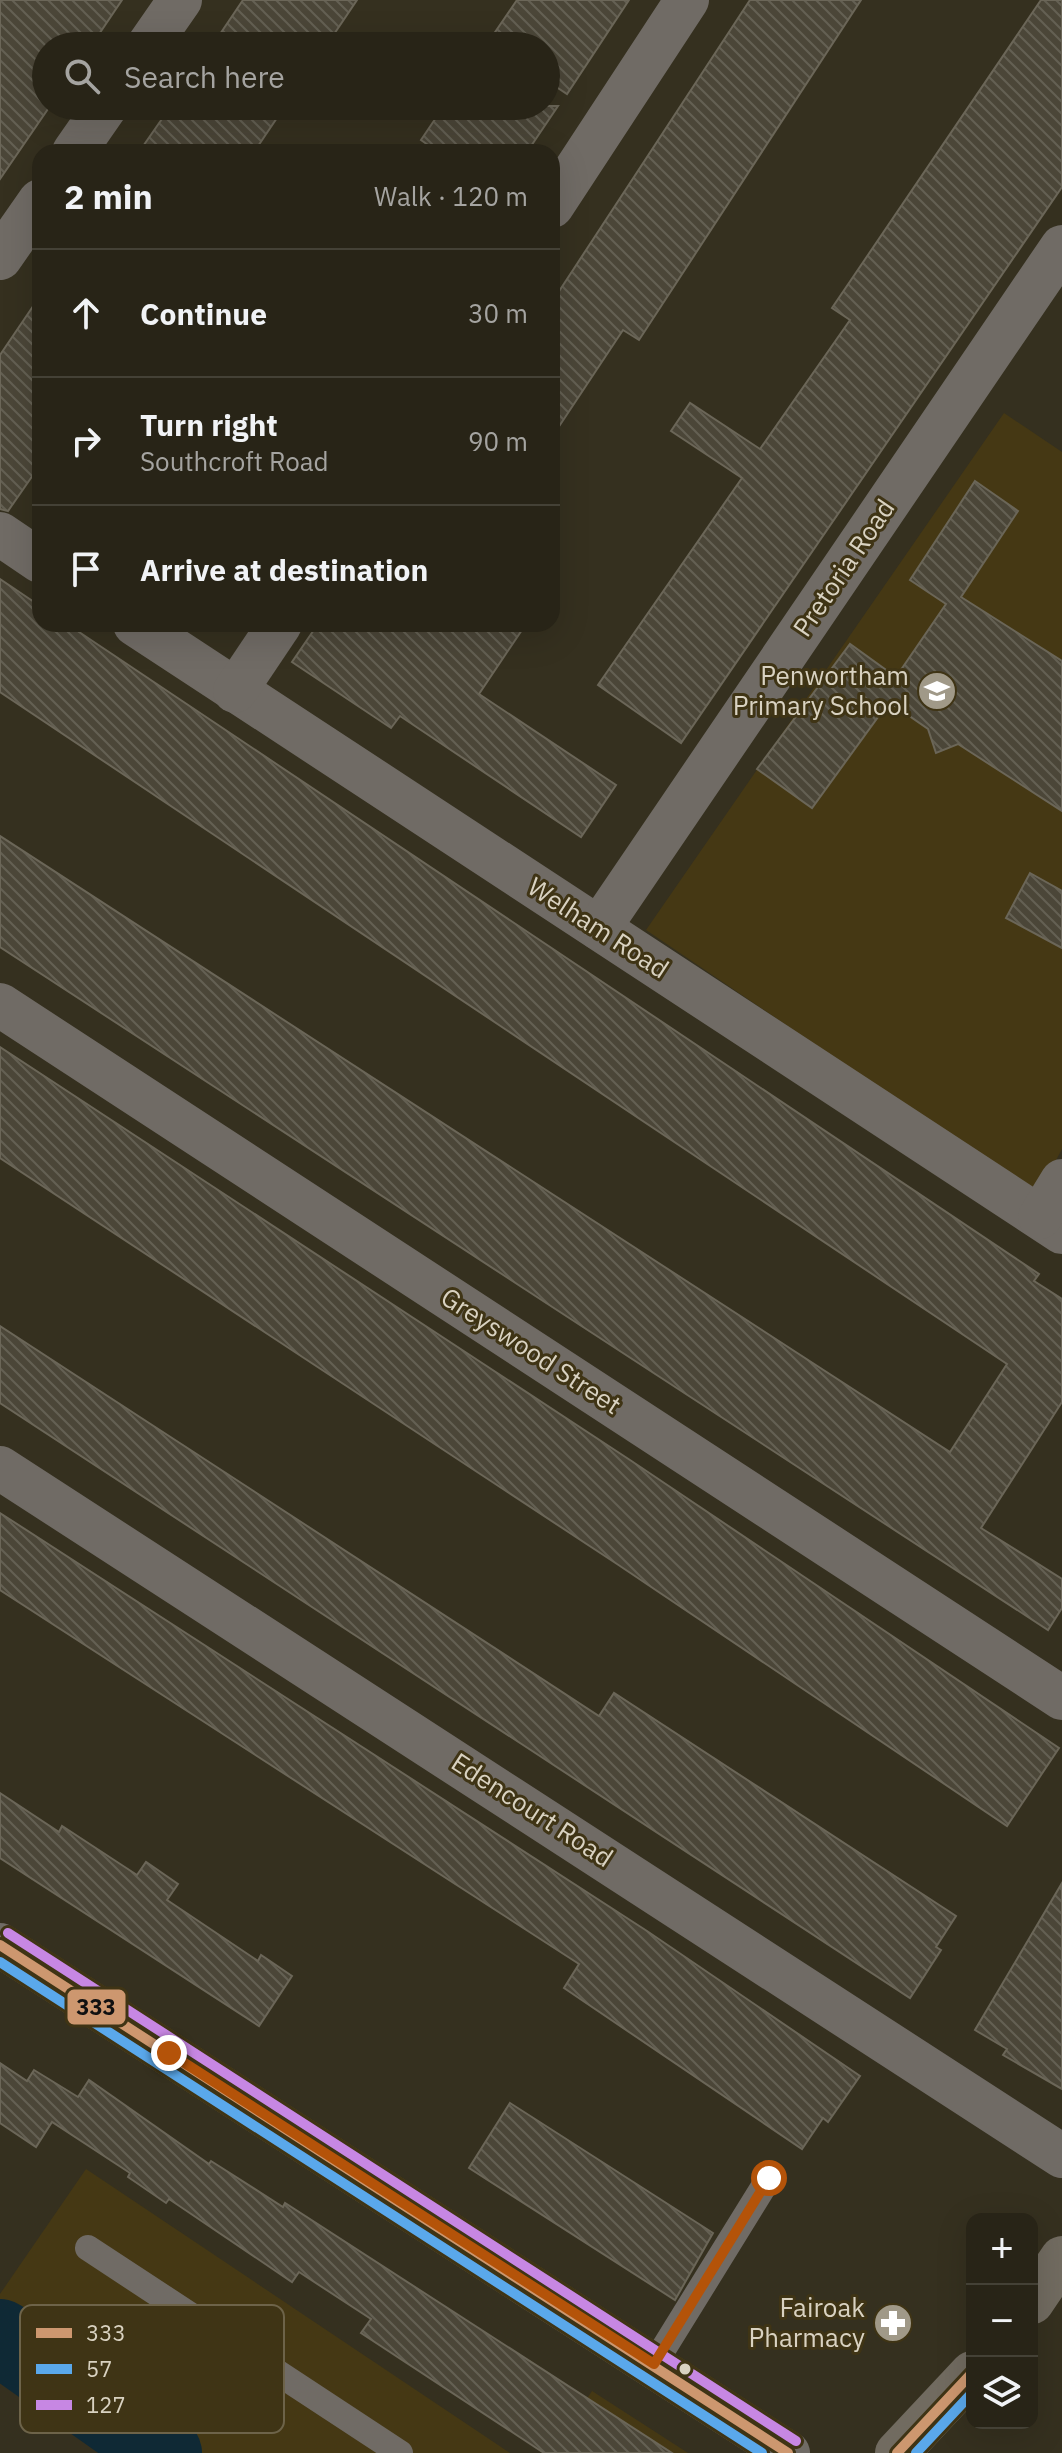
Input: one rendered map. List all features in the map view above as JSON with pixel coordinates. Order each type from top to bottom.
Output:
[{"type":"main road","points":[[1038,2293],[1062,2258]]},
{"type":"main road","points":[[897,2453],[966,2379]]},
{"type":"street","points":[[158,32],[180,0]]},
{"type":"street","points":[[560,194],[687,0]]},
{"type":"street","points":[[80,144],[96,120]]},
{"type":"street","points":[[0,258],[32,212]]},
{"type":"street","name":"Pretoria Road","points":[[599,928],[1062,247]]},
{"type":"street","points":[[0,534],[32,556]]},
{"type":"street","name":"Welham Road","points":[[147,632],[599,928],[1055,1210]]},
{"type":"street","points":[[235,691],[275,632]]},
{"type":"street","name":"Greyswood Street","points":[[0,1005],[1062,1698]]},
{"type":"street","name":"Edencourt Road","points":[[0,1468],[1062,2156]]},
{"type":"street","points":[[0,1945],[788,2453]]},
{"type":"lane","points":[[654,2364],[769,2178]]},
{"type":"lane","points":[[88,2248],[175,2305]]},
{"type":"lane","points":[[284,2377],[400,2453]]},
{"type":"shaded area","name":"Penwortham Primary School","points":[[1004,413],[1062,452],[1062,1149],[1037,1195],[646,930]]},
{"type":"shaded area","points":[[86,2169],[510,2453],[198,2453],[172,2433],[284,2433],[284,2305],[20,2305],[20,2327],[0,2315],[0,2294]]},
{"type":"shaded area","points":[[592,2391],[688,2453],[551,2453]]},
{"type":"building","points":[[0,0],[122,0],[100,32],[32,32],[32,120],[40,120],[0,179]]},
{"type":"building","points":[[243,0],[357,0],[335,32],[221,32]]},
{"type":"building","points":[[517,0],[629,0],[567,94],[560,89],[560,32],[495,32]]},
{"type":"building","points":[[750,0],[861,0],[639,340],[623,330],[560,425],[560,290]]},
{"type":"building","points":[[1041,0],[1062,0],[1062,187],[681,743],[598,685],[742,478],[671,431],[690,403],[760,449],[850,320],[832,308]]},
{"type":"building","points":[[161,120],[276,120],[259,144],[145,144]]},
{"type":"building","points":[[435,120],[549,120],[532,144],[427,144],[421,140]]},
{"type":"building","points":[[32,308],[32,476],[8,511],[0,509],[0,355]]},
{"type":"building","points":[[975,481],[1018,511],[961,597],[1062,661],[1062,811],[958,744],[936,753],[928,729],[889,702],[812,808],[757,769],[850,644],[896,677],[946,604],[910,580]]},
{"type":"building","points":[[0,579],[32,601],[32,632],[79,632],[1039,1274],[1034,1281],[1062,1299],[1062,1402],[981,1528],[1062,1579],[1062,1608],[1048,1630],[0,947],[0,836],[950,1452],[1007,1364],[0,692]]},
{"type":"building","points":[[313,632],[521,632],[479,694],[616,785],[581,837],[400,716],[391,728],[292,662]]},
{"type":"building","points":[[1030,873],[1062,891],[1062,948],[1006,918]]},
{"type":"building","points":[[0,1047],[630,1460],[1059,1748],[1007,1826],[617,1564],[0,1158]]},
{"type":"building","points":[[0,1326],[599,1716],[614,1693],[956,1916],[936,1947],[941,1950],[910,1998],[0,1403]]},
{"type":"building","points":[[0,1513],[647,1931],[860,2076],[828,2122],[823,2118],[802,2149],[564,1988],[579,1964],[0,1590]]},
{"type":"building","points":[[0,1793],[59,1832],[62,1826],[137,1875],[146,1862],[178,1884],[167,1900],[258,1961],[261,1955],[292,1976],[259,2026],[0,1858]]},
{"type":"building","points":[[1062,1883],[1062,2089],[1003,2055],[1007,2049],[975,2030]]},
{"type":"building","points":[[0,2063],[27,2081],[34,2070],[78,2097],[89,2080],[209,2164],[211,2161],[283,2207],[285,2203],[672,2453],[544,2453],[361,2333],[371,2319],[299,2272],[292,2282],[169,2199],[166,2203],[128,2177],[130,2173],[52,2122],[36,2147],[0,2123]]},
{"type":"building","points":[[510,2103],[713,2233],[675,2300],[469,2168]]},
{"type":"waterway","points":[[0,2337],[20,2351]]},
{"type":"waterway","points":[[136,2433],[164,2453]]},
{"type":"transit line","name":"127","points":[[8,1933],[796,2441]]},
{"type":"transit line","name":"333","points":[[0,1945],[788,2453]]},
{"type":"transit line","name":"57","points":[[0,1962],[762,2453]]},
{"type":"transit line","name":"333","points":[[897,2453],[966,2379]]},
{"type":"transit line","name":"57","points":[[916,2453],[966,2399]]},
{"type":"place","name":"Penwortham Primary School","points":[[937,691]]},
{"type":"place","name":"Fairoak Pharmacy","points":[[893,2323]]},
{"type":"route","points":[[169,2053],[654,2364],[682,2313],[769,2178]]}]
